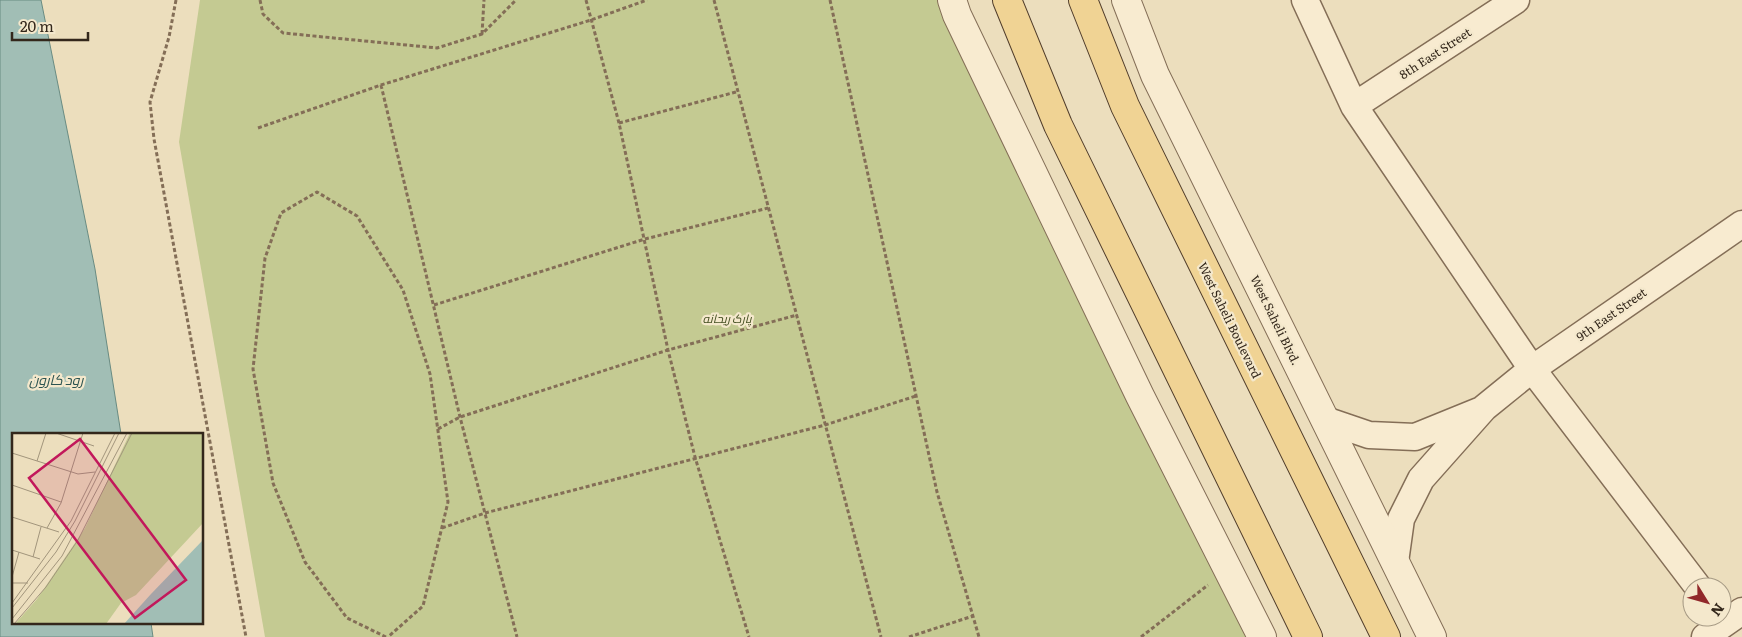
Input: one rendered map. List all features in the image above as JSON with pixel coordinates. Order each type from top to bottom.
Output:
[{"type":"main road","points":[[1007,0],[1058,125],[1308,637]]},
{"type":"main road","name":"West Saheli Boulevard","points":[[1083,0],[1125,106],[1386,637]]},
{"type":"street","points":[[952,0],[957,15],[1140,396],[1262,637]]},
{"type":"street","name":"West Saheli Blvd.","points":[[1126,0],[1155,75],[1432,637]]},
{"type":"street","points":[[1305,0],[1354,106],[1532,369],[1690,577]]},
{"type":"street","name":"8th East Street","points":[[1354,106],[1516,0]]},
{"type":"street","name":"9th East Street","points":[[1484,408],[1532,369],[1742,224]]},
{"type":"street","points":[[1325,420],[1369,435],[1415,437],[1484,408]]},
{"type":"street","points":[[1395,562],[1401,518],[1421,479],[1484,408]]},
{"type":"path","points":[[176,0],[169,37],[150,102],[154,139],[246,637]]},
{"type":"path","points":[[260,0],[263,14],[283,32],[437,48],[482,34],[516,0]]},
{"type":"path","points":[[482,34],[484,0]]},
{"type":"path","points":[[586,0],[619,124],[668,350],[695,457],[749,637]]},
{"type":"path","points":[[258,128],[381,85],[591,20],[647,0]]},
{"type":"path","points":[[714,0],[736,92],[797,315],[881,637]]},
{"type":"path","points":[[830,0],[937,492],[979,637]]},
{"type":"path","points":[[381,85],[460,417],[517,637]]},
{"type":"path","points":[[619,124],[736,92]]},
{"type":"path","points":[[317,192],[357,216],[403,290],[430,374],[448,502],[441,529],[423,606],[387,637],[347,618],[305,562],[273,483],[253,369],[265,258],[281,213],[317,192]]},
{"type":"path","points":[[434,305],[644,238],[768,208]]},
{"type":"path","points":[[438,429],[460,417],[668,350],[797,315]]},
{"type":"path","points":[[441,529],[485,513],[825,424],[916,396]]},
{"type":"path","points":[[1141,637],[1228,570]]},
{"type":"path","points":[[909,637],[973,616]]},
{"type":"green space","name":"پارک ریحانه","points":[[200,0],[954,0],[1275,637],[265,637],[179,142]]},
{"type":"water","name":"رود کارون","points":[[0,0],[41,0],[95,269],[121,433],[12,433],[12,624],[151,624],[153,637],[0,637]]}]
